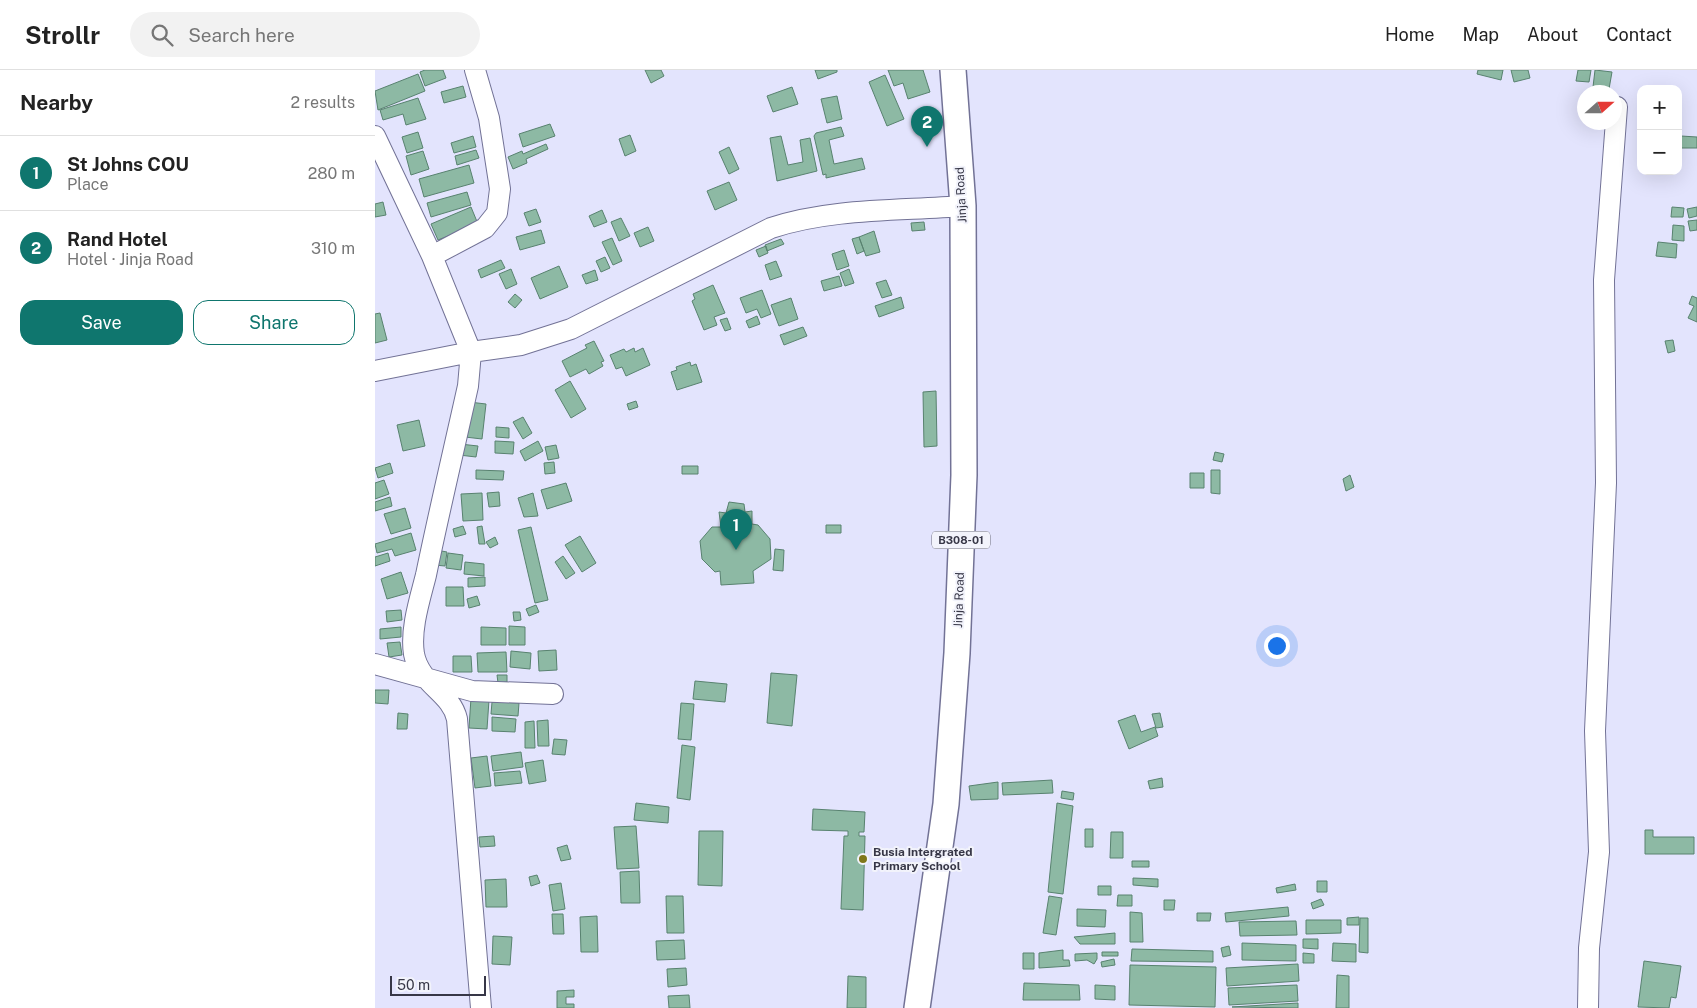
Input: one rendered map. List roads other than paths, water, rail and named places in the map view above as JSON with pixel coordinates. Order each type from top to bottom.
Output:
[{"type":"main road","name":"Jinja Road","points":[[917,1008],[945,804],[957,653],[964,475],[963,206],[953,70]]},
{"type":"street","points":[[432,256],[485,228],[497,213],[499,180],[489,118],[475,70]]},
{"type":"street","points":[[1588,1008],[1589,948],[1599,852],[1595,731],[1606,483],[1604,280],[1615,130]]},
{"type":"street","points":[[375,136],[432,256],[471,352],[468,386],[414,635],[414,651],[417,668],[451,704],[457,719],[481,1008]]},
{"type":"street","points":[[375,371],[471,352],[521,345],[571,329],[771,228],[794,220],[848,214],[963,206]]},
{"type":"street","points":[[375,664],[472,692],[553,694]]},
{"type":"place","name":"Rand Hotel","points":[[927,147]]},
{"type":"place","name":"St Johns COU","points":[[736,550]]},
{"type":"place","name":"Busia Intergrated Primary School","points":[[863,859]]}]
